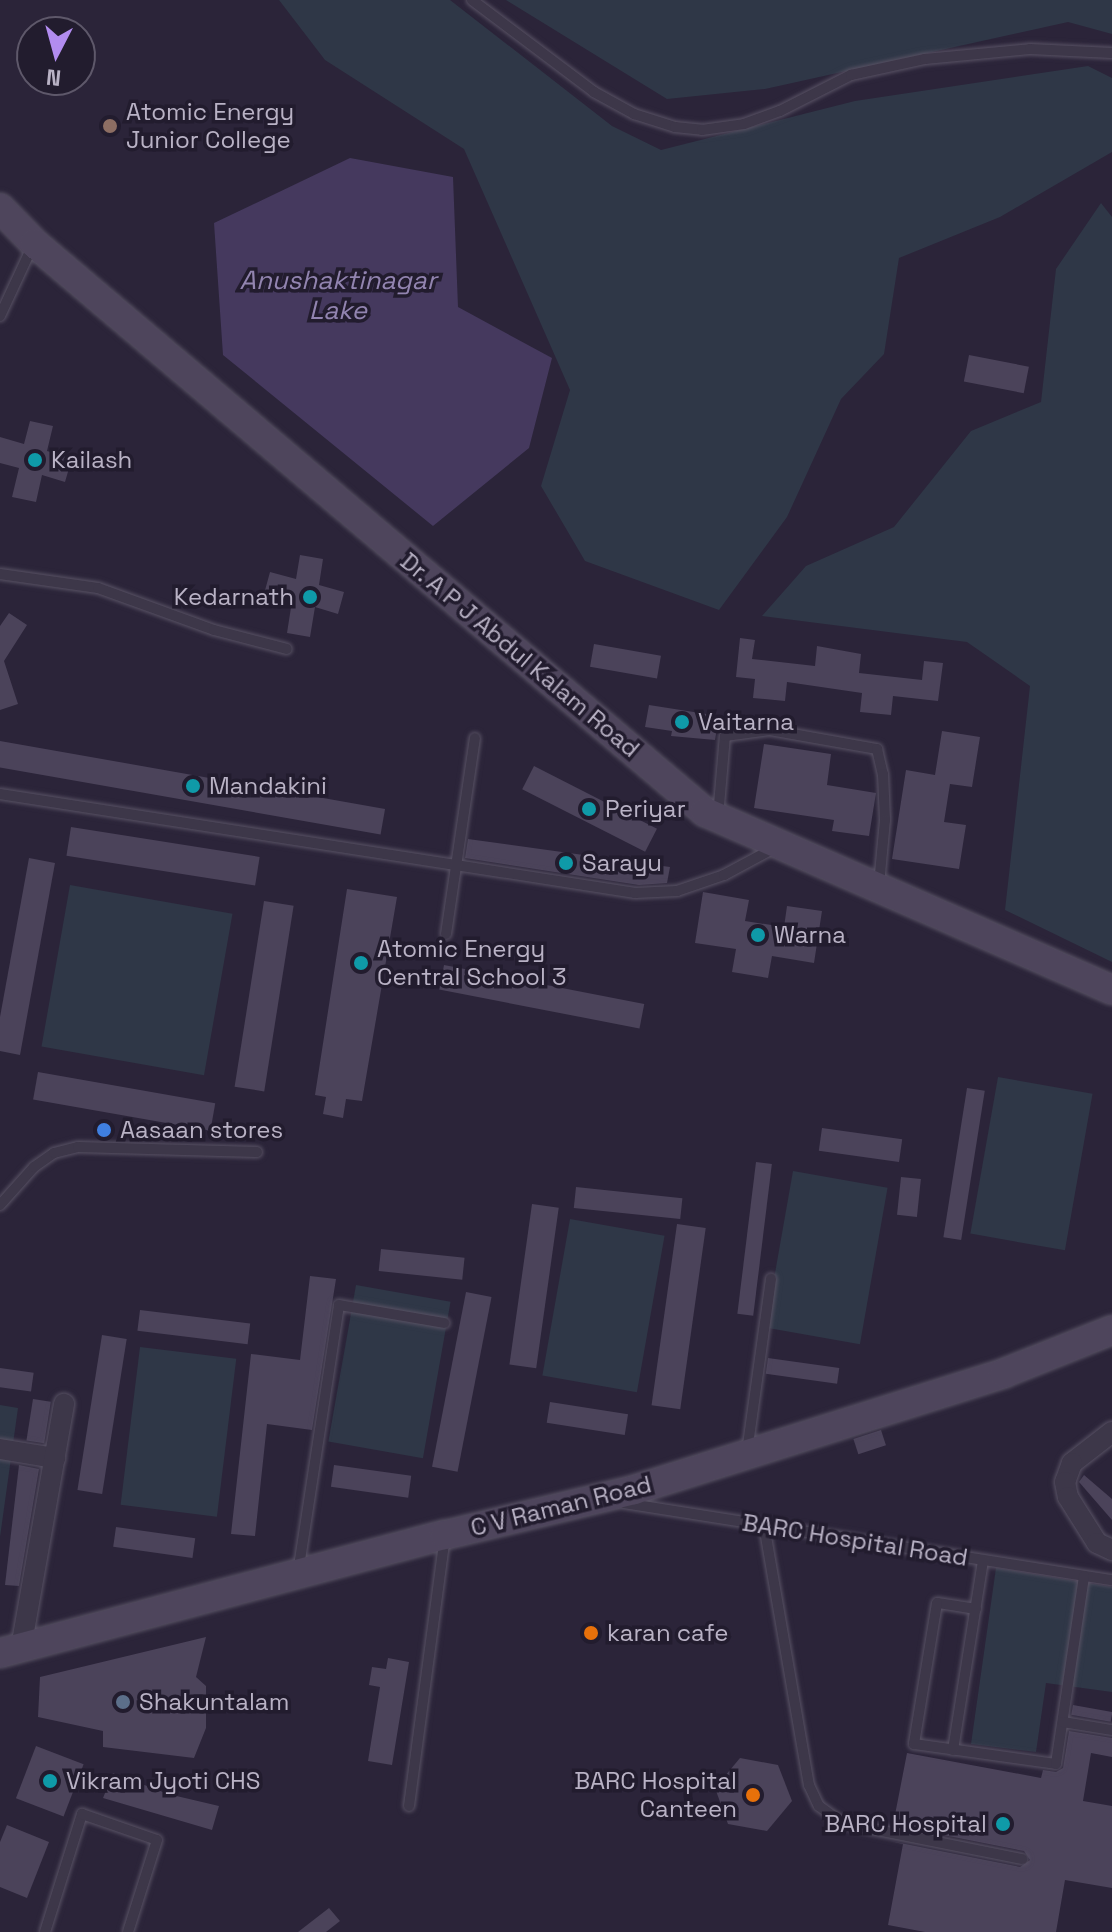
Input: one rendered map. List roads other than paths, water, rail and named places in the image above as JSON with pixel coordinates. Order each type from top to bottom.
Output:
[{"type":"street","name":"Dr. A P J Abdul Kalam Road","points":[[0,208],[34,243],[693,802],[718,818],[1112,990]]},
{"type":"street","name":"C V Raman Road","points":[[11,1650],[445,1535],[599,1499],[1004,1373],[1112,1330]]},
{"type":"street","points":[[11,1650],[55,1458],[64,1404]]},
{"type":"street","points":[[1112,1432],[1072,1463],[1065,1482],[1068,1497],[1097,1543],[1112,1550]]},
{"type":"street","points":[[0,1449],[55,1458]]},
{"type":"lane","points":[[472,0],[594,92],[634,114],[675,127],[702,130],[744,124],[780,111],[851,75],[925,59],[1030,49],[1112,53]]},
{"type":"lane","points":[[0,316],[34,243]]},
{"type":"lane","points":[[0,574],[98,588],[214,630],[287,649]]},
{"type":"lane","points":[[718,818],[725,736],[770,730],[877,749],[883,774],[885,820],[879,887]]},
{"type":"lane","points":[[446,934],[475,738]]},
{"type":"lane","points":[[0,794],[635,893],[677,891],[724,875],[782,844]]},
{"type":"lane","points":[[0,1205],[34,1167],[54,1153],[78,1147],[257,1152]]},
{"type":"lane","points":[[747,1454],[771,1279]]},
{"type":"lane","points":[[298,1574],[339,1305],[444,1323]]},
{"type":"lane","name":"BARC Hospital Road","points":[[599,1499],[1112,1580]]},
{"type":"lane","points":[[764,1525],[809,1785],[819,1806],[842,1823],[1022,1859]]},
{"type":"lane","points":[[409,1806],[445,1535]]},
{"type":"lane","points":[[953,1750],[983,1560]]},
{"type":"lane","points":[[976,1609],[937,1603],[914,1744],[1056,1764],[1084,1576]]},
{"type":"lane","points":[[1063,1722],[1112,1730]]},
{"type":"lane","points":[[45,1932],[82,1814],[157,1840],[128,1932]]},
{"type":"water","name":"Anushaktinagar Lake","points":[[350,158],[453,177],[458,307],[552,358],[529,448],[433,526],[223,355],[214,223]]},
{"type":"place","name":"Atomic Energy Junior College","points":[[110,126]]},
{"type":"place","name":"Kailash","points":[[35,460]]},
{"type":"place","name":"Kedarnath","points":[[310,597]]},
{"type":"place","name":"Vaitarna","points":[[682,722]]},
{"type":"place","name":"Mandakini","points":[[193,786]]},
{"type":"place","name":"Periyar","points":[[589,809]]},
{"type":"place","name":"Sarayu","points":[[566,863]]},
{"type":"place","name":"Warna","points":[[758,935]]},
{"type":"place","name":"Atomic Energy Central School 3","points":[[361,963]]},
{"type":"place","name":"Aasaan stores","points":[[104,1130]]},
{"type":"place","name":"karan cafe","points":[[591,1633]]},
{"type":"place","name":"Shakuntalam","points":[[123,1702]]},
{"type":"place","name":"Vikram Jyoti CHS","points":[[50,1781]]},
{"type":"place","name":"BARC Hospital Canteen","points":[[753,1795]]},
{"type":"place","name":"BARC Hospital","points":[[1003,1824]]}]
